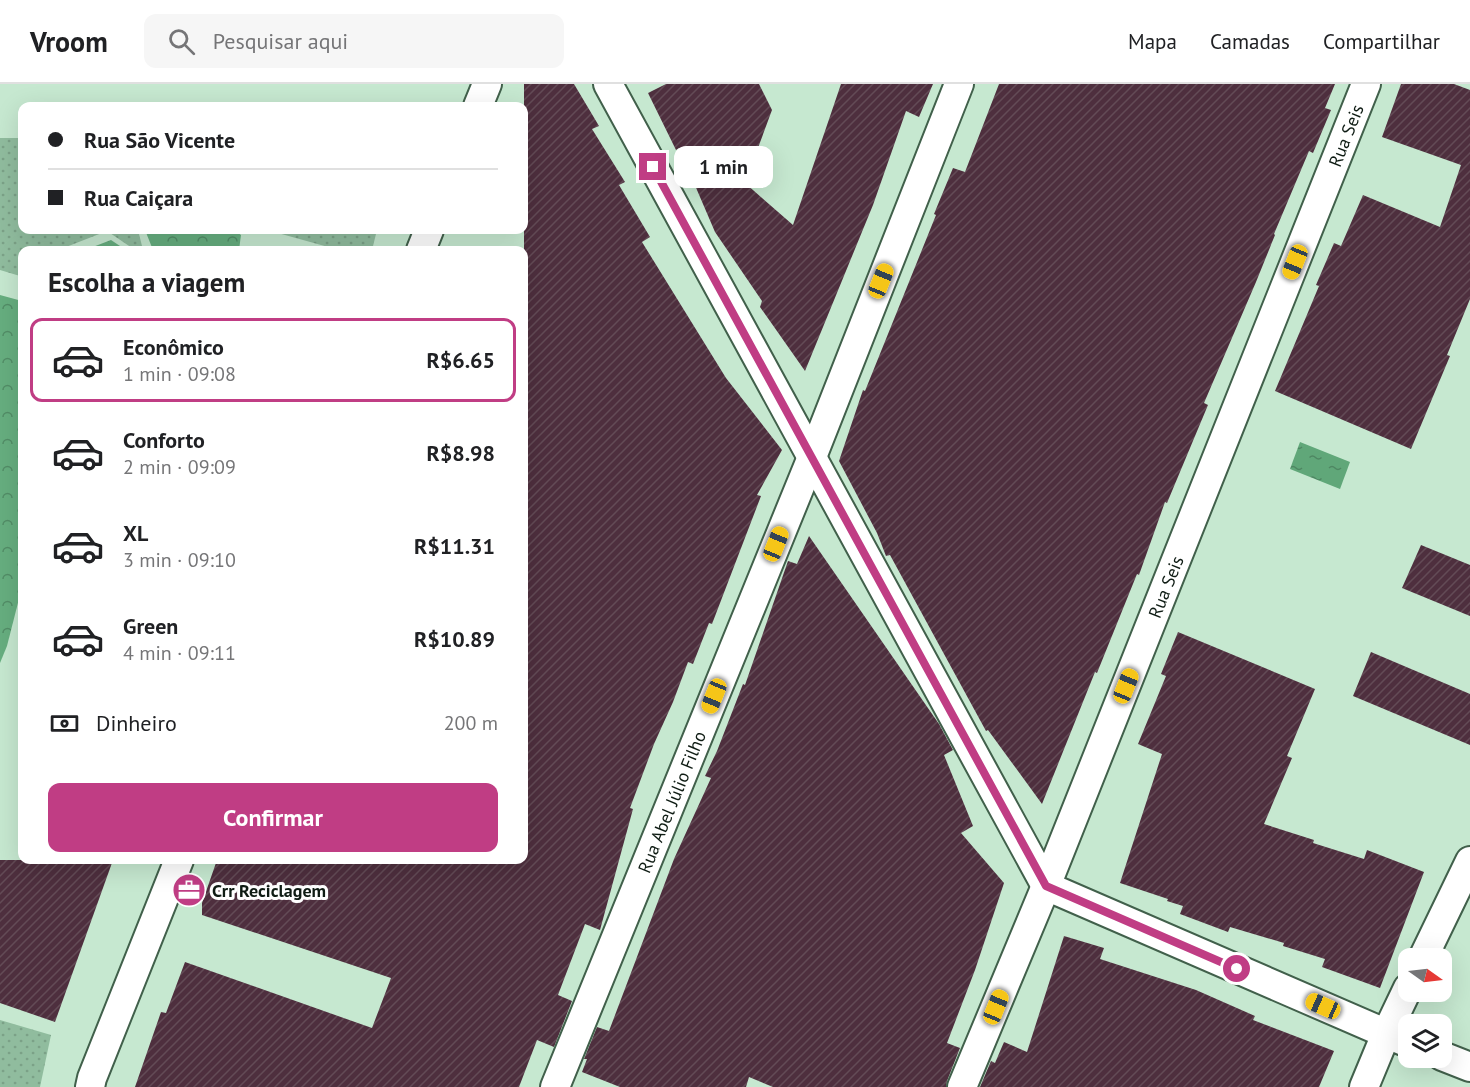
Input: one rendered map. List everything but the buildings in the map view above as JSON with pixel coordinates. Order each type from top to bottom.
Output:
[{"type":"street","points":[[479,102],[486,84]]},
{"type":"street","points":[[608,84],[1046,886],[1397,1038]]},
{"type":"street","name":"Rua Abel Júlio Filho","points":[[555,1087],[812,457],[959,84]]},
{"type":"street","name":"Rua Seis","points":[[962,1087],[1046,886],[1366,84]]},
{"type":"street","points":[[1428,948],[1470,861]]},
{"type":"street","points":[[90,1087],[177,864]]},
{"type":"street","points":[[1364,1087],[1397,1038],[1405,1002]]},
{"type":"street","points":[[1452,1060],[1470,1067]]},
{"type":"shaded area","points":[[0,138],[18,138],[18,234],[99,234],[69,246],[18,246],[18,275],[0,270]]},
{"type":"shaded area","points":[[111,234],[139,234],[142,246],[129,246]]},
{"type":"shaded area","points":[[281,234],[376,234],[373,246],[325,246]]},
{"type":"shaded area","points":[[0,1020],[51,1035],[40,1087],[0,1087]]},
{"type":"green space","points":[[147,234],[241,235],[240,246],[151,246]]},
{"type":"green space","points":[[111,240],[120,246],[95,246]]},
{"type":"green space","points":[[0,295],[18,300],[18,603],[7,646],[0,663]]},
{"type":"water","points":[[1300,442],[1350,462],[1340,489],[1290,469]]},
{"type":"place","name":"Crr Reciclagem","points":[[189,890]]},
{"type":"route","points":[[653,167],[1046,886],[1237,969]]}]
